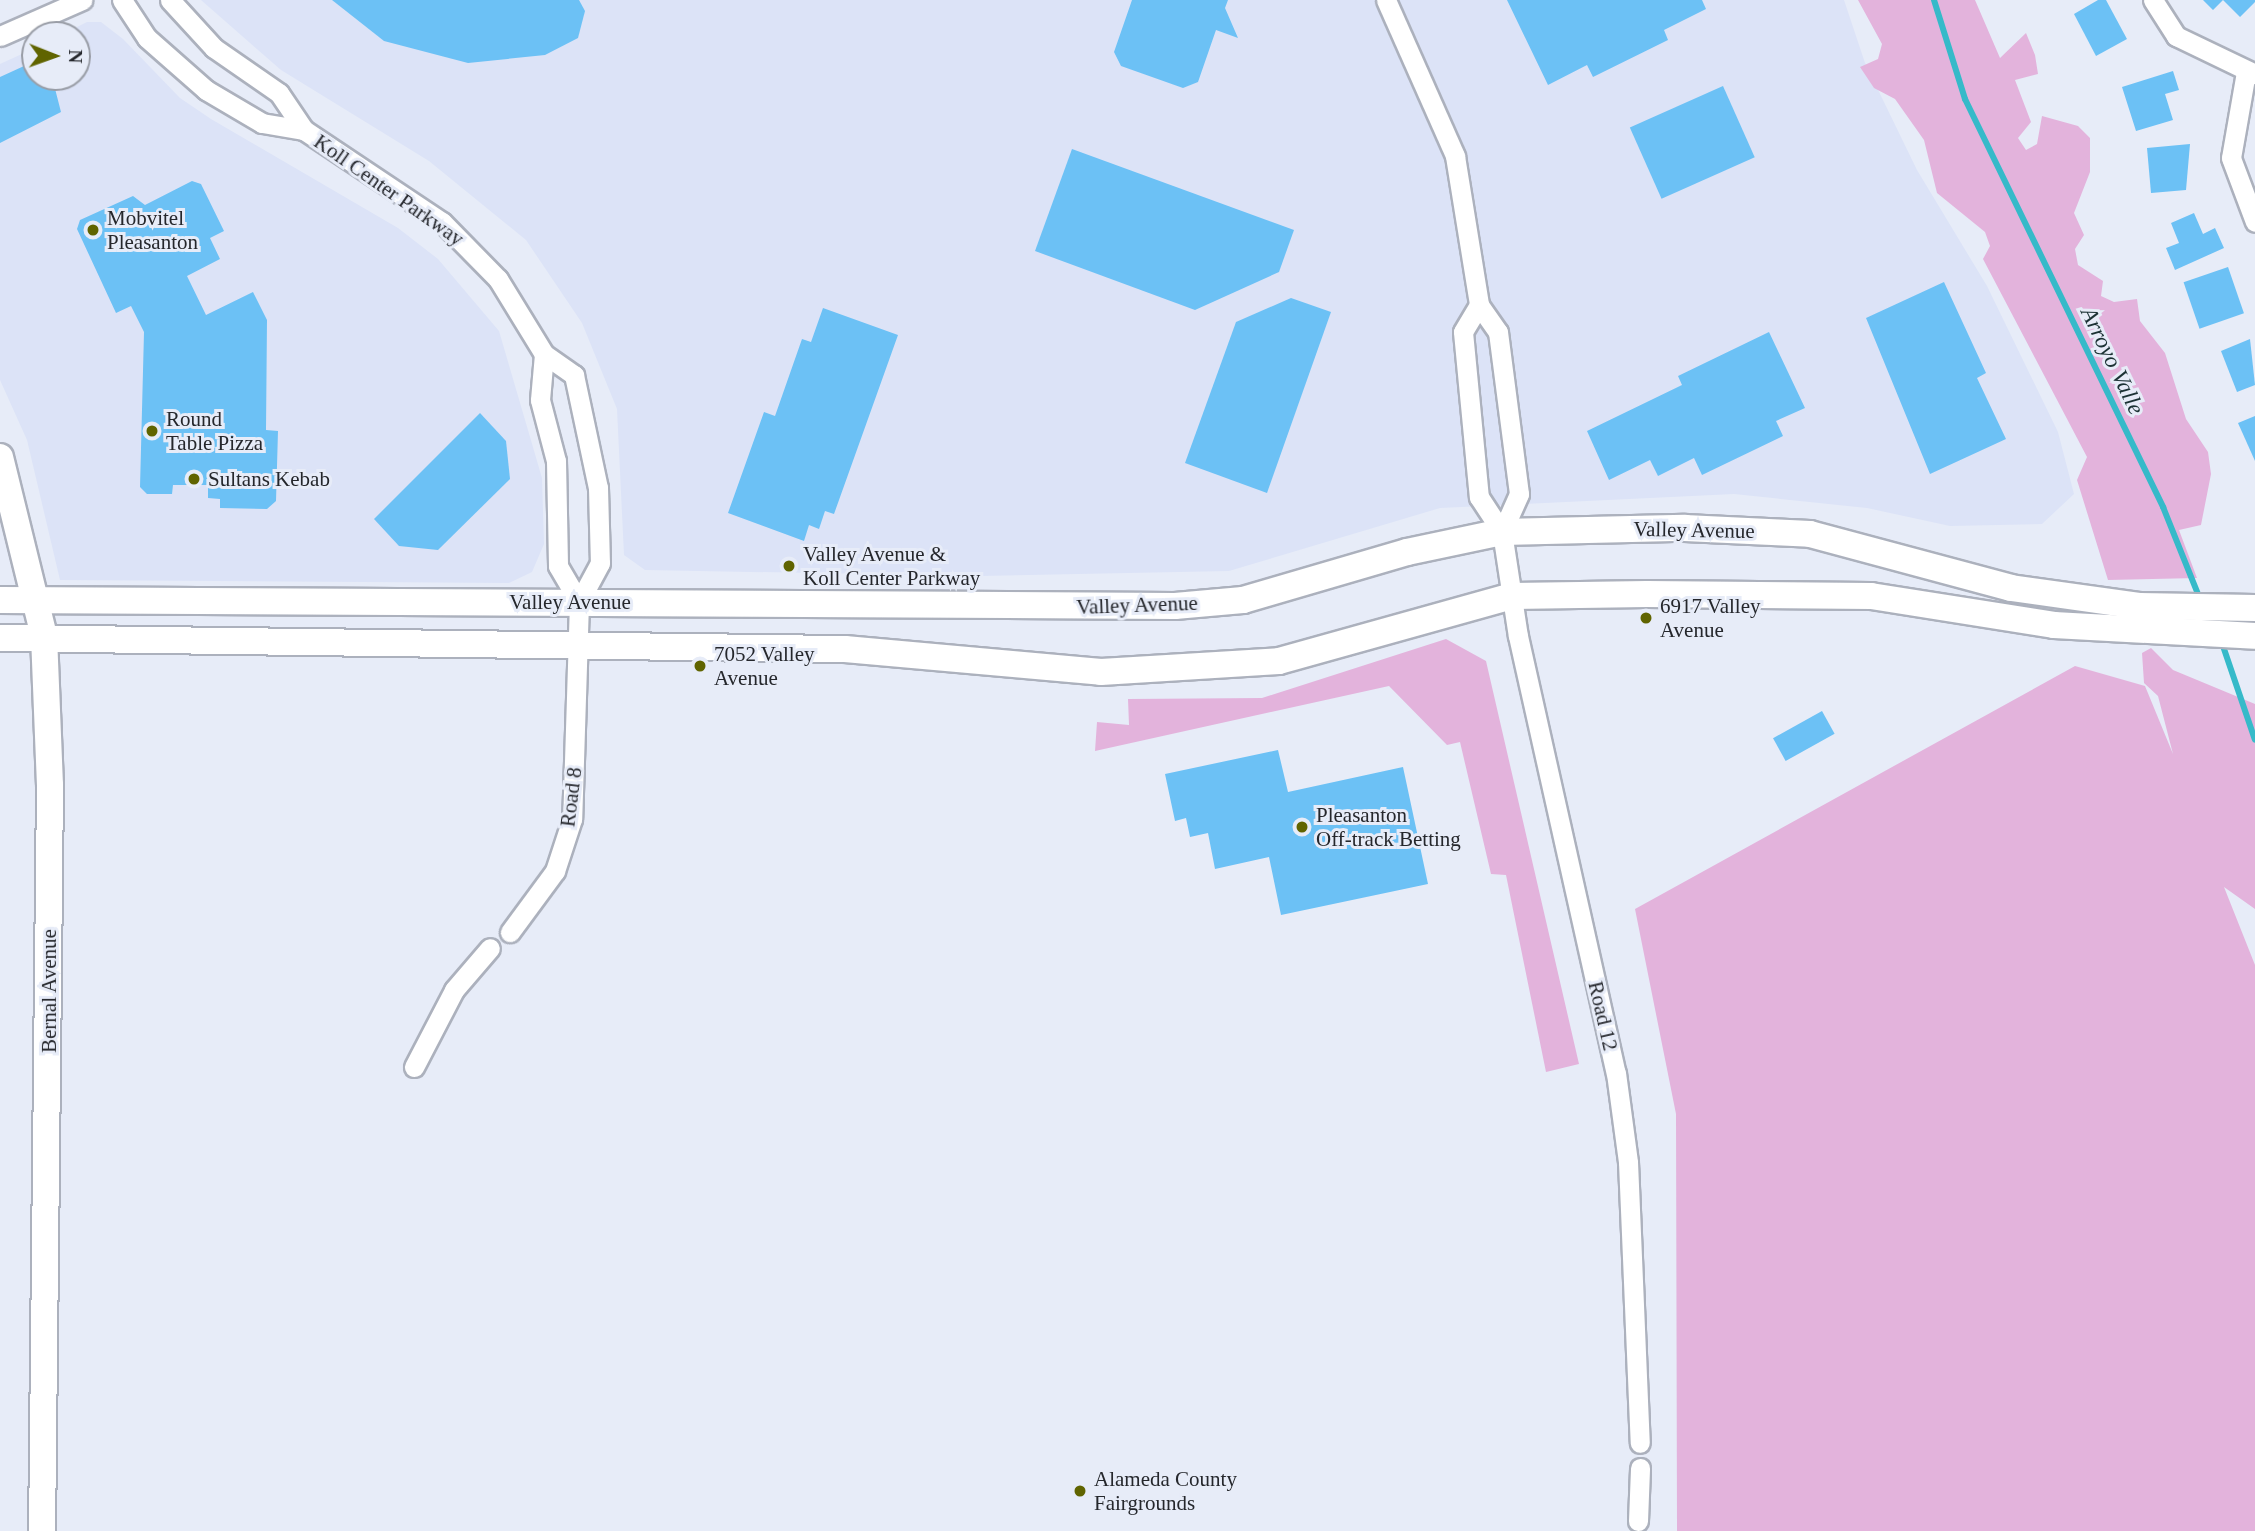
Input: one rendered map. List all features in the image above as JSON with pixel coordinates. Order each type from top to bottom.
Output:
[{"type":"main road","name":"Bernal Avenue","points":[[0,457],[44,636],[50,785],[42,1531]]},
{"type":"main road","name":"Valley Avenue","points":[[0,600],[1175,606],[1257,597],[1407,552],[1502,532],[1685,527],[1810,534],[2011,588],[2139,606],[2255,608]]},
{"type":"main road","name":"Valley Avenue","points":[[0,638],[44,636],[845,649],[1101,672],[1221,668],[1279,661],[1511,596],[1871,596],[2149,632],[2255,636]]},
{"type":"street","points":[[0,37],[82,0]]},
{"type":"street","name":"Koll Center Parkway","points":[[121,0],[148,38],[206,90],[262,123],[304,130]]},
{"type":"street","name":"Koll Center Parkway","points":[[170,0],[214,48],[279,93],[304,130],[471,248],[519,307],[544,354],[574,375],[598,488],[600,563],[579,602],[578,645]]},
{"type":"street","points":[[1386,0],[1455,156],[1479,305],[1498,332],[1520,494],[1502,532]]},
{"type":"street","points":[[2153,0],[2176,36],[2251,73],[2231,158],[2255,222]]},
{"type":"street","points":[[1479,305],[1463,332],[1479,497],[1502,532],[1511,596]]},
{"type":"street","points":[[544,354],[540,400],[556,461],[558,566],[579,602]]},
{"type":"street","name":"Road 12","points":[[1511,596],[1616,1073],[1628,1162],[1640,1443]]},
{"type":"street","name":"Road 8","points":[[510,932],[555,871],[572,819],[578,645]]},
{"type":"street","points":[[414,1067],[454,990],[490,948]]},
{"type":"street","points":[[1639,1521],[1640,1468]]},
{"type":"shaded area","points":[[201,0],[1844,0],[1865,63],[1917,170],[1987,286],[2058,432],[2074,494],[2042,524],[1950,526],[1867,508],[1734,494],[1440,508],[1229,571],[979,576],[645,570],[624,555],[617,409],[582,323],[526,240],[429,161],[281,70]]},
{"type":"shaded area","points":[[1858,0],[1975,0],[2000,58],[2026,33],[2035,55],[2038,74],[2015,80],[2031,122],[2018,138],[2026,150],[2037,144],[2042,116],[2078,126],[2090,138],[2090,172],[2074,213],[2084,235],[2075,249],[2078,265],[2103,281],[2101,296],[2114,302],[2137,299],[2140,321],[2165,353],[2186,419],[2208,452],[2211,474],[2201,525],[2179,530],[2197,578],[2108,580],[2077,480],[2087,457],[1983,259],[1990,246],[1985,232],[1937,193],[1924,140],[1895,99],[1874,88],[1860,67],[1878,59],[1882,44]]},
{"type":"shaded area","points":[[91,22],[101,22],[123,39],[180,98],[211,119],[398,228],[438,259],[499,331],[542,478],[544,544],[532,572],[509,583],[60,580],[27,440],[0,380],[0,64],[21,54],[21,91],[91,91]]},
{"type":"shaded area","points":[[1446,639],[1486,661],[1579,1064],[1546,1072],[1506,875],[1491,874],[1460,742],[1447,745],[1389,686],[1095,751],[1097,722],[1129,725],[1128,699],[1262,698]]},
{"type":"shaded area","points":[[2151,648],[2173,670],[2255,704],[2255,909],[2224,887],[2255,965],[2255,1531],[1677,1531],[1676,1114],[1635,909],[2075,666],[2145,686],[2173,754],[2158,696],[2144,683],[2142,653]]},
{"type":"building","points":[[332,0],[579,0],[585,11],[578,38],[545,55],[468,63],[384,41]]},
{"type":"building","points":[[1132,0],[1228,0],[1225,8],[1238,38],[1216,30],[1198,82],[1183,88],[1121,66],[1114,52]]},
{"type":"building","points":[[1507,0],[1702,0],[1706,9],[1664,30],[1668,40],[1593,77],[1587,65],[1548,85]]},
{"type":"building","points":[[2098,0],[2106,0],[2127,39],[2096,56],[2074,14]]},
{"type":"building","points":[[2203,0],[2223,0],[2213,10]]},
{"type":"building","points":[[2223,0],[2255,0],[2255,2],[2240,17]]},
{"type":"building","points":[[21,67],[21,91],[56,91],[61,112],[0,143],[0,77]]},
{"type":"building","points":[[2173,71],[2179,90],[2165,94],[2173,120],[2136,131],[2122,87]]},
{"type":"building","points":[[1723,86],[1755,157],[1662,199],[1630,127]]},
{"type":"building","points":[[2190,144],[2186,190],[2151,193],[2147,148]]},
{"type":"building","points":[[1072,149],[1294,230],[1279,272],[1195,310],[1035,251]]},
{"type":"building","points":[[192,181],[201,184],[224,231],[210,238],[220,259],[187,276],[206,315],[253,292],[267,320],[266,430],[278,431],[276,501],[267,509],[220,508],[220,499],[208,498],[208,485],[173,485],[172,494],[147,494],[140,487],[144,332],[131,306],[116,313],[77,229],[80,220],[133,196],[145,205]]},
{"type":"building","points":[[2194,213],[2203,234],[2215,228],[2224,248],[2175,270],[2166,248],[2179,243],[2171,223]]},
{"type":"building","points":[[2228,267],[2244,313],[2200,329],[2184,282]]},
{"type":"building","points":[[1944,282],[1986,373],[1977,378],[2006,439],[1930,474],[1866,318]]},
{"type":"building","points":[[1291,298],[1331,312],[1267,493],[1185,463],[1236,322]]},
{"type":"building","points":[[823,308],[898,335],[834,514],[825,511],[819,529],[809,525],[804,541],[728,513],[764,412],[775,416],[802,339],[811,342]]},
{"type":"building","points":[[1769,332],[1805,408],[1776,421],[1783,436],[1702,475],[1694,458],[1658,476],[1650,460],[1609,480],[1587,431],[1682,385],[1678,376]]},
{"type":"building","points":[[2250,339],[2255,385],[2237,392],[2221,351]]},
{"type":"building","points":[[480,413],[506,441],[510,479],[438,550],[399,546],[374,519]]},
{"type":"building","points":[[2255,416],[2255,461],[2238,423]]},
{"type":"building","points":[[1822,711],[1835,734],[1786,761],[1773,738]]},
{"type":"building","name":"Pleasanton Off-track Betting","points":[[1278,750],[1288,792],[1403,767],[1428,884],[1281,915],[1269,857],[1215,869],[1208,833],[1190,837],[1186,818],[1175,821],[1165,774]]},
{"type":"waterway","name":"Arroyo Valle","points":[[1934,0],[1965,99],[2163,507],[2200,599]]},
{"type":"waterway","name":"Arroyo Valle","points":[[2222,643],[2255,740]]},
{"type":"place","name":"Mobvitel Pleasanton","points":[[93,230]]},
{"type":"place","name":"Round Table Pizza","points":[[152,431]]},
{"type":"place","name":"Sultans Kebab","points":[[194,479]]},
{"type":"place","name":"Valley Avenue & Koll Center Parkway","points":[[789,566]]},
{"type":"place","name":"6917 Valley Avenue","points":[[1646,618]]},
{"type":"place","name":"7052 Valley Avenue","points":[[700,666]]},
{"type":"place","name":"Pleasanton Off-track Betting","points":[[1302,827]]},
{"type":"place","name":"Alameda County Fairgrounds","points":[[1080,1491]]}]
